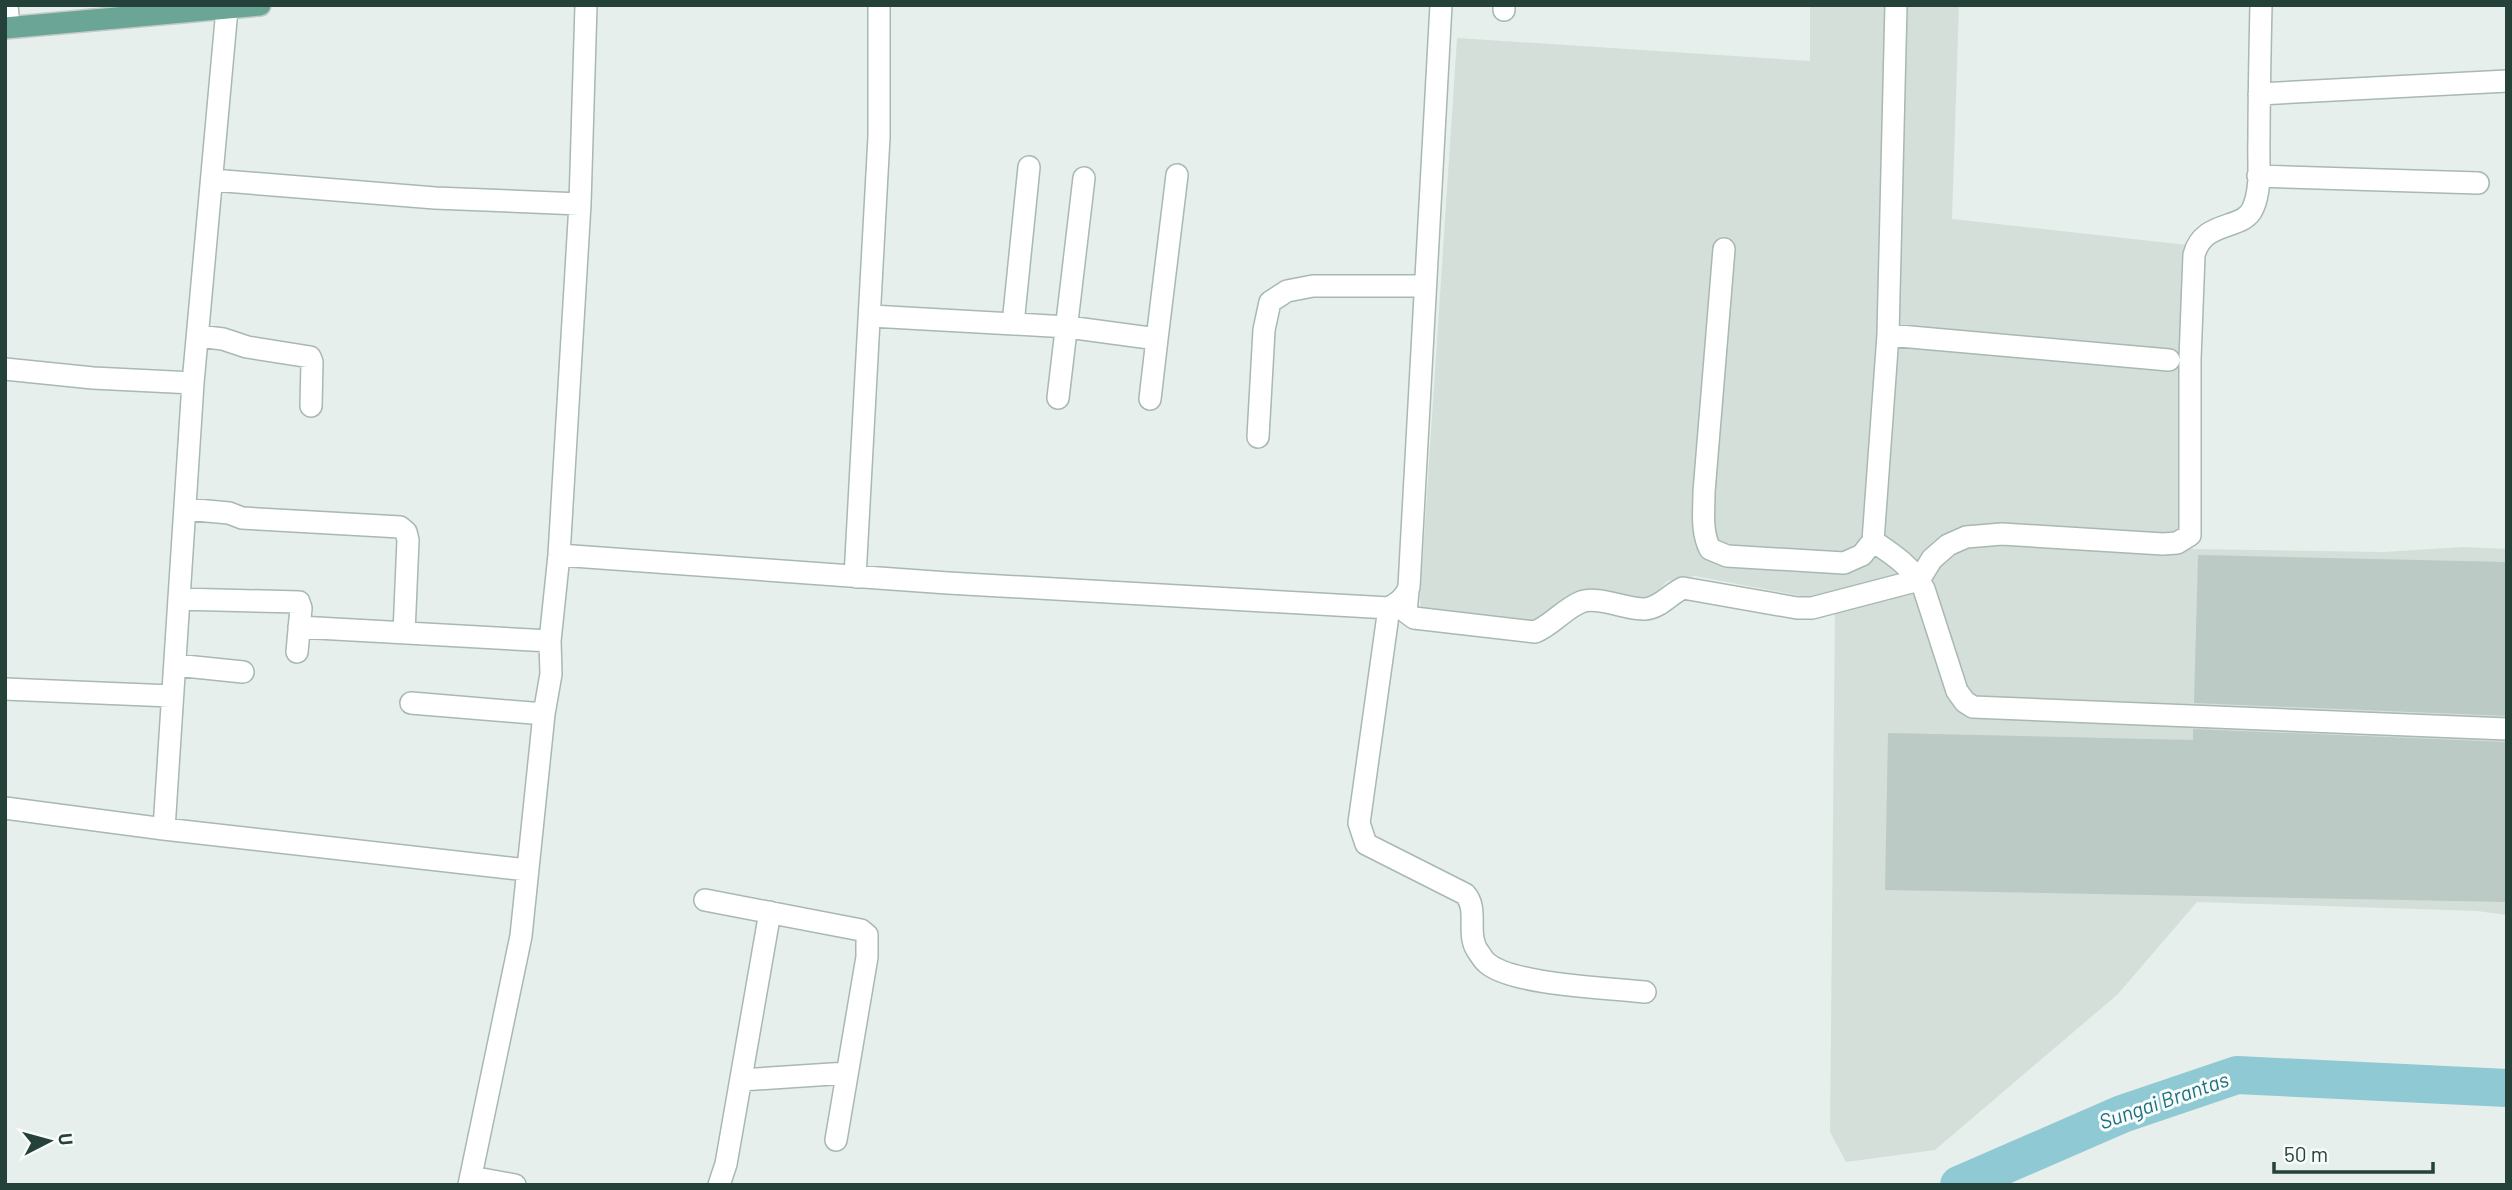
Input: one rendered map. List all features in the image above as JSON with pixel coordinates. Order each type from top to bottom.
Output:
[{"type":"main road","points":[[7,28],[260,5]]},
{"type":"street","points":[[7,5],[7,28]]},
{"type":"street","points":[[515,1185],[470,1181],[521,936],[544,713],[551,674],[550,641],[559,555],[580,204],[586,5]]},
{"type":"street","points":[[855,577],[879,137],[879,5]]},
{"type":"street","points":[[1441,5],[1406,612],[1414,618],[1535,632],[1581,601],[1591,600],[1645,609],[1658,606],[1672,593],[1683,588],[1797,608],[1812,608],[1919,580],[1931,559],[1948,545],[1966,537],[2002,534],[2163,544],[2178,543],[2190,535],[2190,359],[2194,255],[2197,243],[2205,235],[2248,215],[2253,209],[2258,176],[2260,5]]},
{"type":"street","points":[[1724,249],[1704,492],[1703,530],[1710,549],[1727,556],[1844,563],[1862,555],[1873,541],[1888,335],[1896,5]]},
{"type":"street","points":[[164,829],[193,383],[227,9]]},
{"type":"street","points":[[2259,94],[2507,81]]},
{"type":"street","points":[[1013,324],[1028,167]]},
{"type":"street","points":[[1150,399],[1177,175]]},
{"type":"street","points":[[2258,176],[2478,183]]},
{"type":"street","points":[[1058,398],[1084,178]]},
{"type":"street","points":[[212,180],[435,198],[580,204]]},
{"type":"street","points":[[1258,437],[1264,330],[1270,302],[1287,291],[1313,286],[1424,286]]},
{"type":"street","points":[[871,316],[1068,327],[1157,338]]},
{"type":"street","points":[[1888,335],[2169,360]]},
{"type":"street","points":[[198,336],[310,357],[311,406]]},
{"type":"street","points":[[5,369],[93,379],[193,383]]},
{"type":"street","points":[[185,509],[229,513],[242,518],[400,527],[406,532],[408,540],[404,633]]},
{"type":"street","points":[[1873,541],[1898,557],[1919,580],[1957,691],[1965,702],[1973,707],[2507,729]]},
{"type":"street","points":[[559,555],[855,577],[1389,608],[1406,596],[1408,591]]},
{"type":"street","points":[[179,599],[297,601],[302,608],[297,652]]},
{"type":"street","points":[[1389,608],[1359,823],[1366,844],[1465,894],[1471,907],[1472,942],[1488,964],[1528,978],[1645,992]]},
{"type":"street","points":[[299,627],[550,641]]},
{"type":"street","points":[[175,665],[243,672]]},
{"type":"street","points":[[5,689],[171,696]]},
{"type":"street","points":[[411,703],[544,713]]},
{"type":"street","points":[[5,808],[164,829],[527,870]]},
{"type":"street","points":[[705,900],[861,930],[867,935],[867,957],[836,1140]]},
{"type":"street","points":[[719,1185],[726,1164],[770,912]]},
{"type":"street","points":[[741,1080],[847,1073]]},
{"type":"shaded area","points":[[1810,5],[1959,5],[1952,219],[2187,245],[2181,530],[2164,540],[1960,534],[1934,541],[1905,579],[1806,597],[1695,576],[1667,581],[1650,599],[1584,589],[1537,624],[1421,609],[1457,38],[1810,61]]},
{"type":"shaded area","points":[[1998,546],[2384,552],[2463,547],[2507,549],[2507,915],[2477,911],[2197,902],[2118,994],[1935,1150],[1846,1162],[1830,1132],[1835,606],[1937,570],[1953,552],[1961,548]]},
{"type":"building","points":[[2198,555],[2507,562],[2507,716],[2194,703]]},
{"type":"building","points":[[2193,729],[2507,742],[2507,902],[1885,890],[1888,733],[2193,740]]},
{"type":"waterway","name":"Sungai Brantas","points":[[1959,1185],[2122,1114],[2237,1075],[2507,1088]]}]
